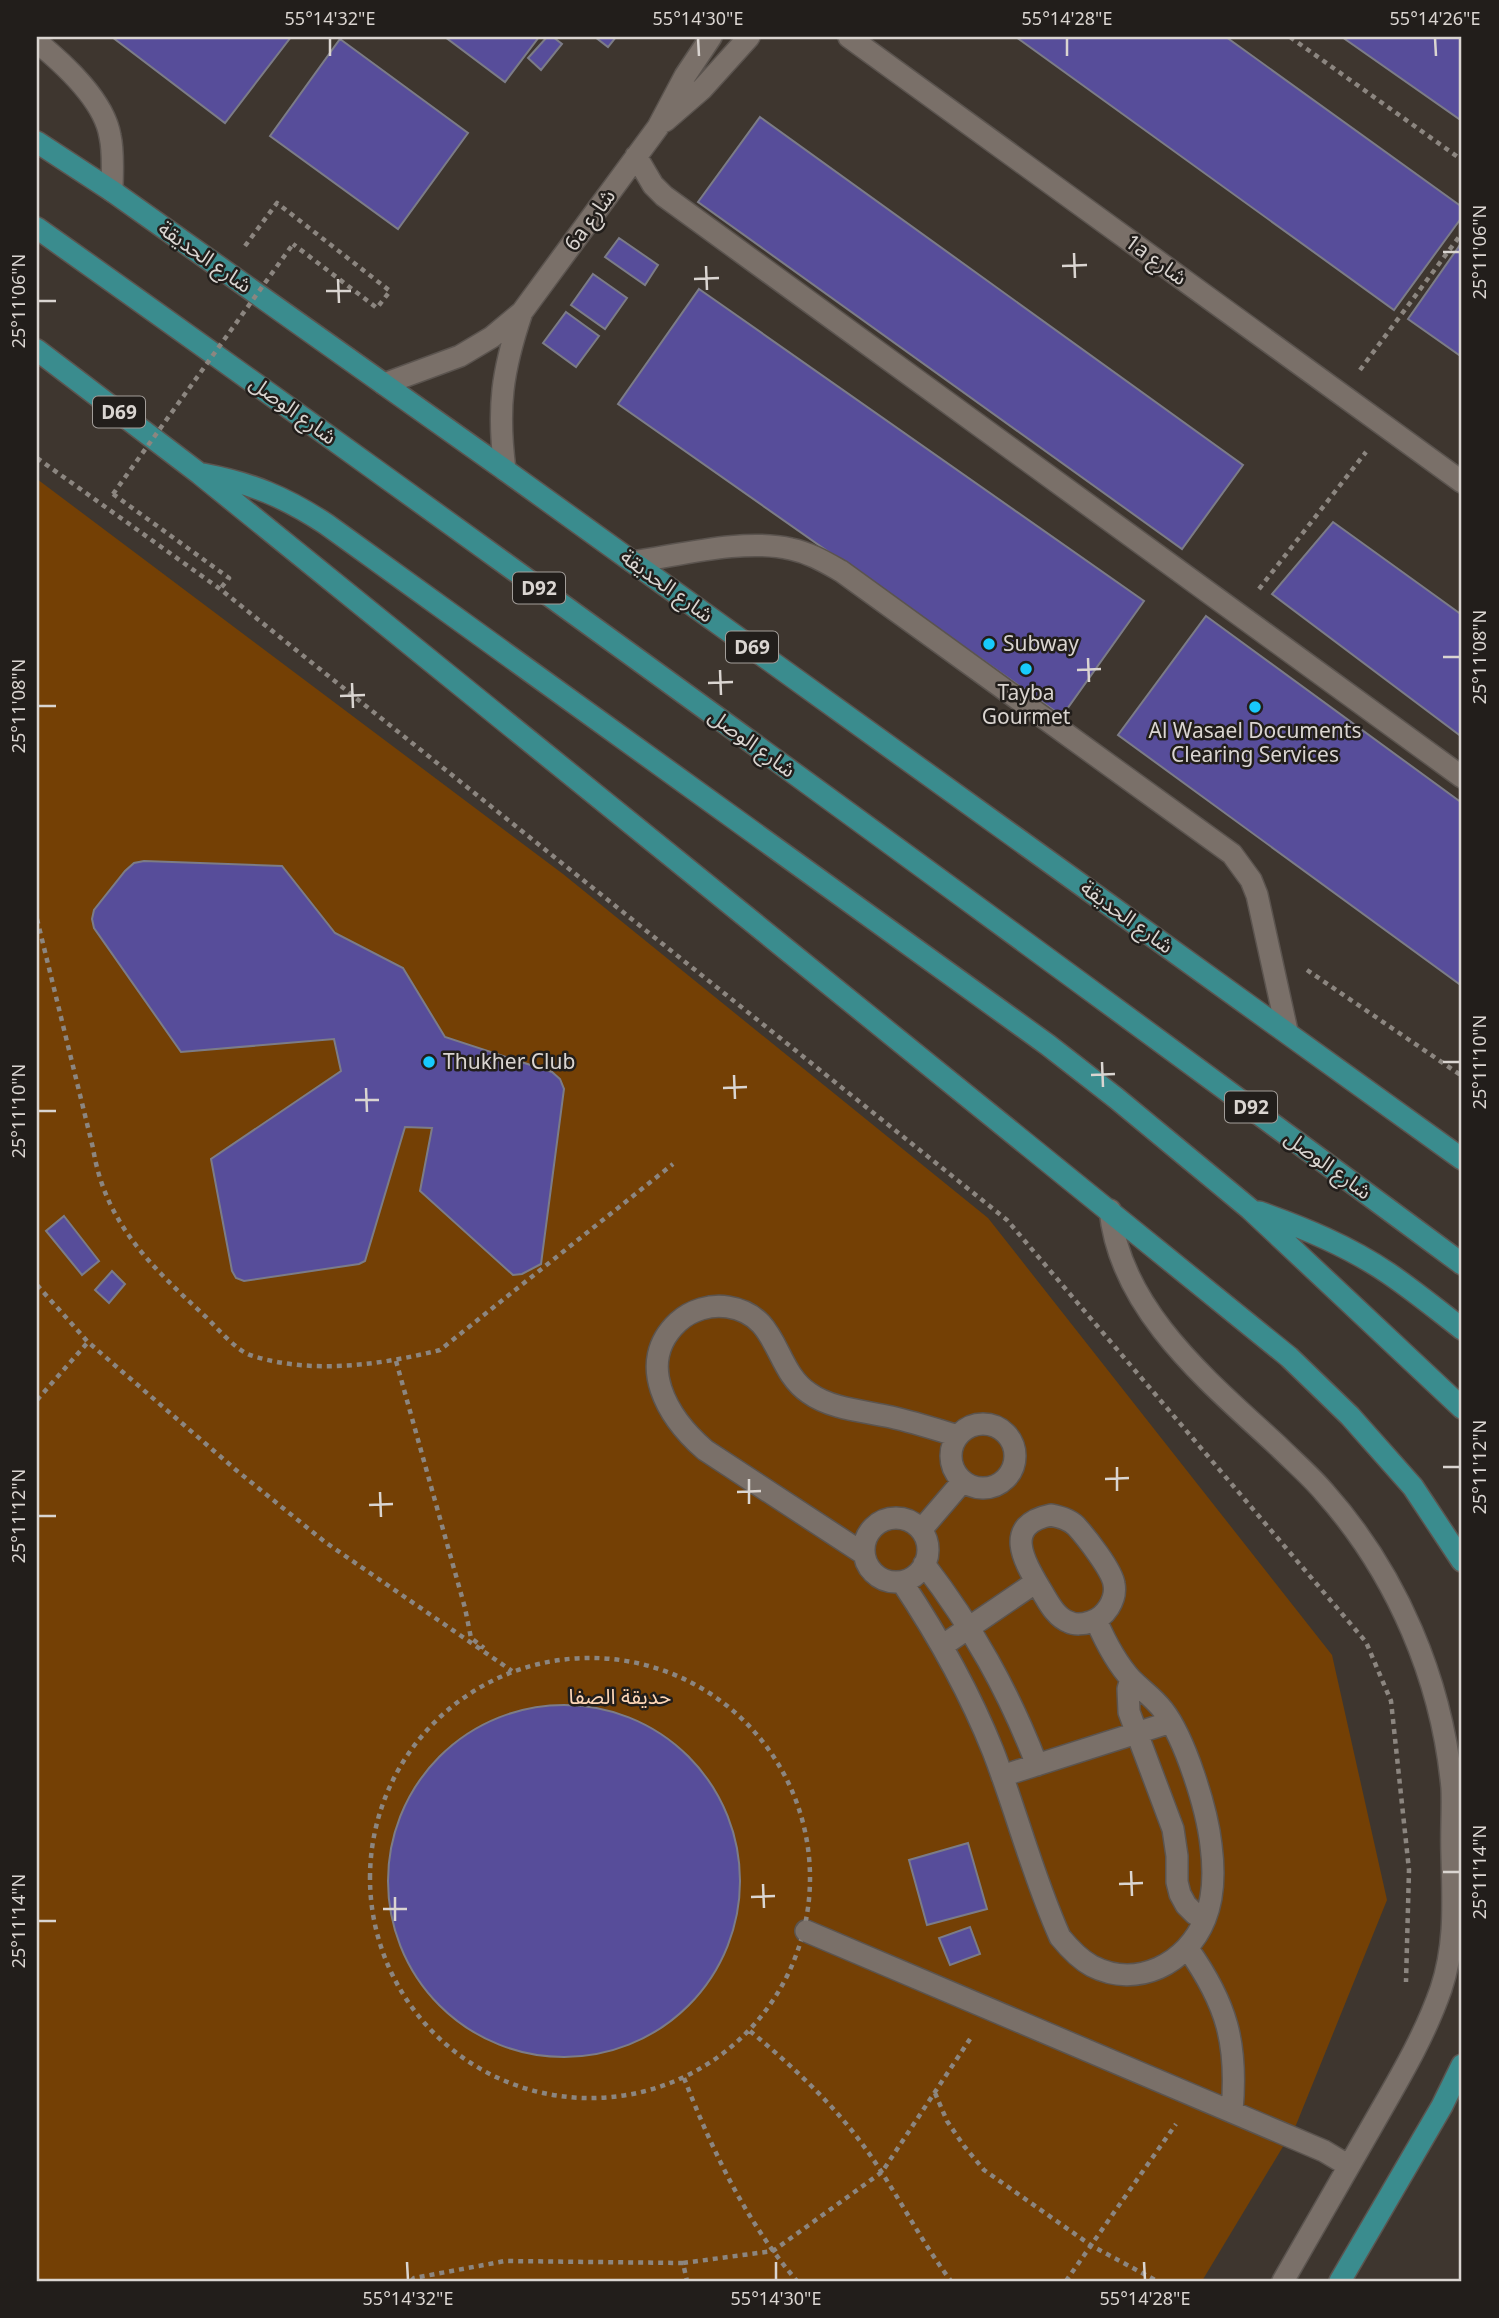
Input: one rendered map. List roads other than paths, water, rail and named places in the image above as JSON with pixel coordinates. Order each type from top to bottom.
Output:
[{"type":"main road","name":"شارع الحديقة","points":[[37,142],[112,191],[505,470],[1462,1159]]},
{"type":"main road","name":"شارع الوصل","points":[[37,228],[306,419],[1039,951],[1462,1264]]},
{"type":"main road","name":"D69","points":[[37,350],[200,474],[267,490],[326,524],[1048,1045],[1250,1209]]},
{"type":"main road","points":[[200,474],[1289,1357],[1350,1416],[1413,1487],[1462,1561]]},
{"type":"main road","points":[[1250,1209],[1322,1236],[1355,1254],[1388,1273],[1462,1329]]},
{"type":"main road","points":[[1250,1209],[1462,1408]]},
{"type":"main road","points":[[1340,2281],[1442,2106],[1462,2065]]},
{"type":"street","name":"6a شارع","points":[[384,384],[460,356],[492,337],[522,312],[658,127],[685,76],[711,37]]},
{"type":"street","name":"6a شارع","points":[[658,127],[702,89],[749,37]]},
{"type":"street","name":"1a شارع","points":[[849,37],[1462,482]]},
{"type":"street","points":[[37,42],[63,64],[95,102],[110,134],[112,191]]},
{"type":"street","points":[[636,156],[653,185],[664,196],[1462,776]]},
{"type":"street","name":"6a شارع","points":[[505,470],[500,430],[502,390],[509,351],[522,312]]},
{"type":"street","points":[[633,562],[762,545],[808,554],[841,571],[1232,854],[1251,880],[1268,942],[1287,1031]]},
{"type":"street","points":[[1110,1210],[1115,1243],[1126,1275],[1174,1344],[1217,1391],[1325,1492],[1386,1577],[1409,1624],[1428,1673],[1441,1724],[1452,1788],[1454,1925],[1442,1987],[1422,2038],[1283,2281]]},
{"type":"street","points":[[864,1554],[705,1450],[688,1435],[668,1406],[658,1378],[657,1362],[669,1331],[680,1319],[695,1311],[728,1307],[744,1311],[758,1320],[769,1332],[797,1383],[821,1401],[919,1423],[958,1436]]},
{"type":"street","points":[[979,1424],[992,1425],[1003,1430],[1011,1440],[1015,1452],[1014,1464],[1008,1476],[999,1484],[987,1487],[963,1481],[955,1472],[951,1459],[952,1447],[958,1436],[967,1428],[979,1424]]},
{"type":"street","points":[[920,1530],[963,1481]]},
{"type":"street","points":[[1051,1515],[1064,1518],[1075,1525],[1110,1573],[1115,1586],[1113,1600],[1107,1611],[1096,1620],[1083,1624],[1069,1622],[1058,1615],[1037,1583],[1020,1549],[1022,1536],[1028,1525],[1039,1517],[1051,1515]]},
{"type":"street","points":[[888,1519],[900,1519],[911,1522],[920,1530],[926,1540],[928,1552],[919,1572],[902,1582],[881,1578],[873,1573],[864,1554],[865,1542],[878,1524],[888,1519]]},
{"type":"street","points":[[924,1564],[970,1627],[999,1679],[1037,1765]]},
{"type":"street","points":[[902,1582],[969,1696],[1002,1776],[1060,1937],[1073,1953],[1090,1965],[1110,1973],[1131,1975],[1152,1972],[1188,1949],[1205,1918],[1211,1894],[1212,1845],[1187,1759],[1171,1722],[1153,1699],[1131,1679],[1105,1641],[1096,1620]]},
{"type":"street","points":[[942,1646],[1037,1583]]},
{"type":"street","points":[[1131,1679],[1128,1700],[1137,1733],[1173,1829],[1180,1894],[1195,1914],[1205,1918]]},
{"type":"street","points":[[1002,1776],[1171,1722]]},
{"type":"street","points":[[1173,1829],[1207,1821]]},
{"type":"street","points":[[806,1931],[1232,2111],[1324,2151],[1349,2166]]},
{"type":"street","points":[[1188,1949],[1207,1975],[1222,2007],[1231,2040],[1236,2076],[1232,2111]]},
{"type":"place","name":"Subway","points":[[989,644]]},
{"type":"place","name":"Tayba Gourmet","points":[[1026,669]]},
{"type":"place","name":"Al Wasael Documents Clearing Services","points":[[1255,707]]},
{"type":"place","name":"Thukher Club","points":[[429,1062]]},
{"type":"park label","name":"حديقة الصفا","points":[[620,1697]]}]
